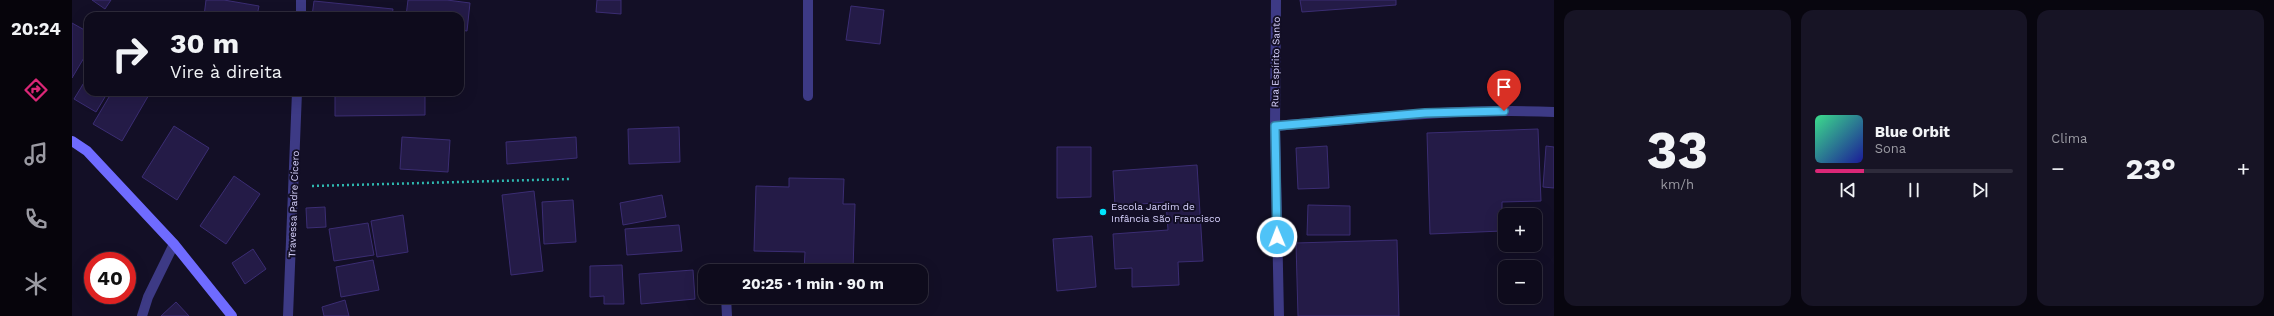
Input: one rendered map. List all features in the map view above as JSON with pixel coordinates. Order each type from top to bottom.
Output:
[{"type":"main road","points":[[72,141],[86,152],[174,244],[232,316]]},
{"type":"street","points":[[301,0],[301,12]]},
{"type":"street","points":[[808,0],[808,96]]},
{"type":"street","name":"Rua Espírito Santo","points":[[1276,0],[1275,126],[1279,316]]},
{"type":"street","name":"Travessa Padre Cícero","points":[[288,316],[297,96]]},
{"type":"street","points":[[1275,126],[1425,113],[1520,111],[1554,112]]},
{"type":"street","points":[[142,316],[148,297],[174,244]]},
{"type":"street","points":[[726,304],[727,316]]},
{"type":"path","points":[[293,186],[572,179]]},
{"type":"building","points":[[92,0],[111,0],[105,9]]},
{"type":"building","points":[[206,0],[224,0],[259,6],[258,12],[204,12]]},
{"type":"building","points":[[408,0],[447,0],[470,3],[467,31],[464,31],[464,12],[406,12]]},
{"type":"building","points":[[597,0],[621,0],[621,14],[596,12]]},
{"type":"building","points":[[1300,0],[1396,0],[1396,5],[1302,12]]},
{"type":"building","points":[[314,1],[393,9],[393,12],[313,12]]},
{"type":"building","points":[[851,6],[884,10],[880,44],[846,40]]},
{"type":"building","points":[[72,23],[84,30],[84,58],[72,78]]},
{"type":"building","points":[[84,83],[84,96],[106,96],[96,112],[74,99]]},
{"type":"building","points":[[110,96],[148,96],[122,141],[93,124]]},
{"type":"building","points":[[335,96],[425,96],[425,115],[335,116]]},
{"type":"building","points":[[174,126],[209,148],[177,200],[142,177]]},
{"type":"building","points":[[679,127],[680,162],[629,164],[628,129]]},
{"type":"building","points":[[1538,129],[1541,201],[1502,202],[1502,208],[1498,208],[1498,231],[1430,234],[1427,133]]},
{"type":"building","points":[[402,137],[450,140],[448,172],[400,169]]},
{"type":"building","points":[[576,137],[577,158],[507,164],[506,142]]},
{"type":"building","points":[[1327,146],[1329,188],[1298,189],[1296,148]]},
{"type":"building","points":[[1546,146],[1554,147],[1554,188],[1543,187]]},
{"type":"building","points":[[1057,147],[1091,147],[1091,197],[1057,198]]},
{"type":"building","points":[[1197,165],[1203,261],[1178,262],[1179,285],[1132,287],[1132,268],[1115,269],[1113,234],[1168,230],[1166,202],[1115,206],[1113,171]]},
{"type":"building","points":[[234,176],[260,194],[226,244],[200,226]]},
{"type":"building","points":[[789,178],[844,179],[843,204],[855,204],[853,264],[804,264],[805,252],[754,251],[756,186],[789,187]]},
{"type":"building","points":[[534,191],[543,271],[511,275],[502,195]]},
{"type":"building","points":[[662,195],[666,217],[623,225],[620,203]]},
{"type":"building","points":[[573,200],[576,242],[544,244],[542,202]]},
{"type":"building","points":[[1308,205],[1350,206],[1350,235],[1307,235]]},
{"type":"building","points":[[325,207],[326,227],[307,228],[306,208]]},
{"type":"building","points":[[403,215],[408,252],[377,257],[371,221]]},
{"type":"building","points":[[368,223],[374,255],[334,261],[329,229]]},
{"type":"building","points":[[679,225],[682,251],[627,255],[625,229]]},
{"type":"building","points":[[1092,236],[1096,287],[1057,291],[1053,239]]},
{"type":"building","points":[[1397,240],[1399,316],[1298,316],[1296,243]]},
{"type":"building","points":[[253,249],[266,269],[245,284],[232,263]]},
{"type":"building","points":[[373,260],[379,290],[341,297],[336,267]]},
{"type":"building","points":[[622,265],[624,304],[604,304],[604,296],[590,297],[590,266]]},
{"type":"building","points":[[693,270],[695,299],[641,304],[639,274]]},
{"type":"building","points":[[345,300],[349,316],[324,316],[322,307]]},
{"type":"building","points":[[176,302],[189,316],[161,316]]},
{"type":"place","name":"Escola Jardim de Infância São Francisco","points":[[1103,212]]},
{"type":"route","points":[[1277,237],[1275,126],[1425,113],[1504,111]]}]
